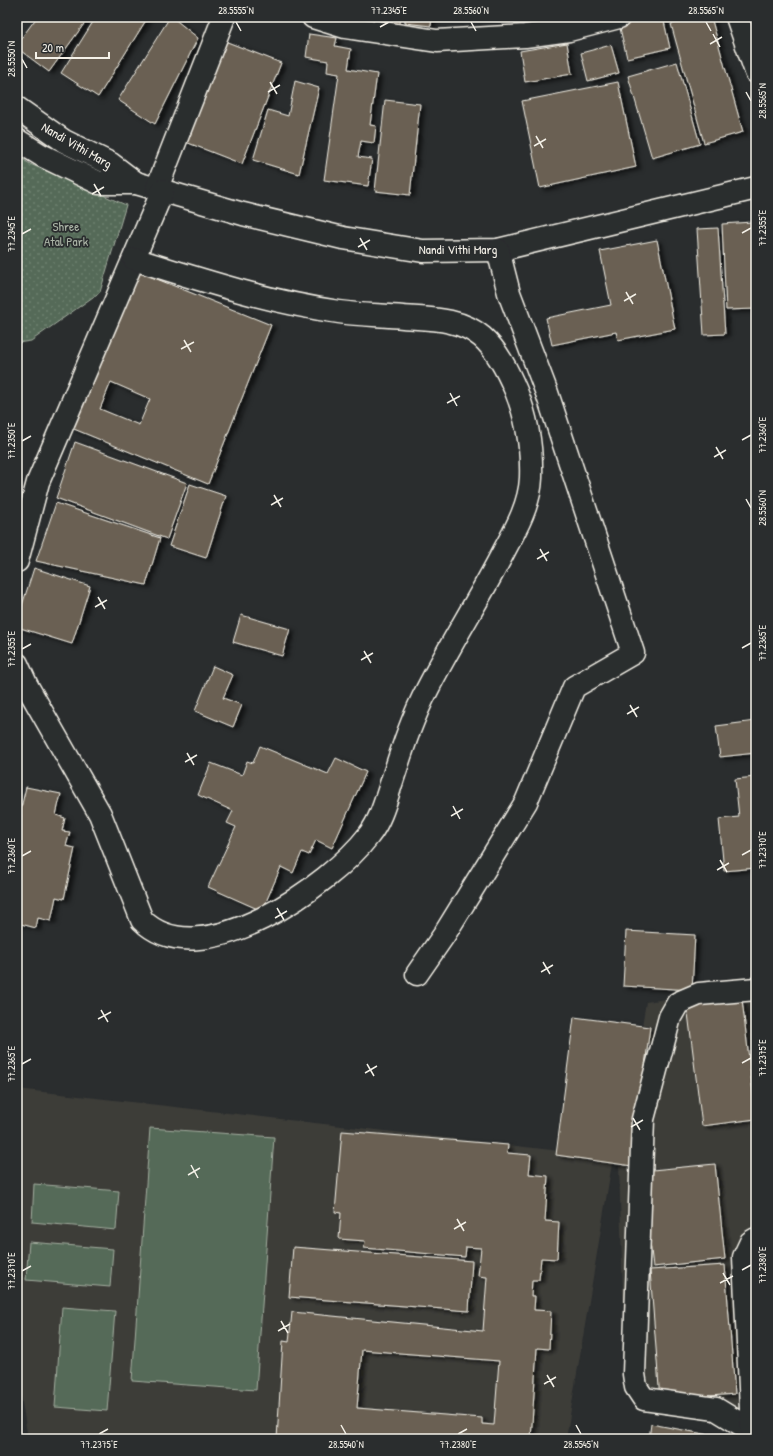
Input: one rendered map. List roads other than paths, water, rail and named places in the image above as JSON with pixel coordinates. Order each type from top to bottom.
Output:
[{"type":"street","points":[[17,561],[38,482],[134,259],[152,187],[224,17]]},
{"type":"street","points":[[313,17],[345,27],[437,41],[525,36],[569,30],[619,17]]},
{"type":"street","points":[[737,17],[756,72]]},
{"type":"street","name":"Nandi Vithi Marg","points":[[17,108],[64,141],[111,164],[152,187]]},
{"type":"street","name":"Nandi Vithi Marg","points":[[17,140],[41,155],[99,183],[152,187],[243,214],[343,238],[423,251],[498,250],[756,188]]},
{"type":"street","points":[[417,974],[444,935],[526,802],[574,687],[633,653],[547,393],[509,293],[498,250]]},
{"type":"street","points":[[17,664],[26,686],[100,814],[142,920],[149,927],[162,934],[181,937],[203,937],[234,929],[255,922],[284,908],[312,890],[347,859],[370,834],[380,815],[407,735],[427,689],[484,590],[514,533],[526,503],[531,479],[528,432],[521,404],[510,377],[496,352],[483,338],[469,328],[448,321],[339,312],[282,301],[230,289],[134,259]]},
{"type":"street","points":[[754,1435],[716,1409],[644,1399],[636,1387],[634,1374],[643,1119],[670,1017],[678,1003],[699,994],[756,989]]},
{"type":"street","points":[[754,1435],[744,1257],[751,1242],[756,1239]]},
{"type":"park label","name":"Shree Atal Park","points":[[66,234]]}]
